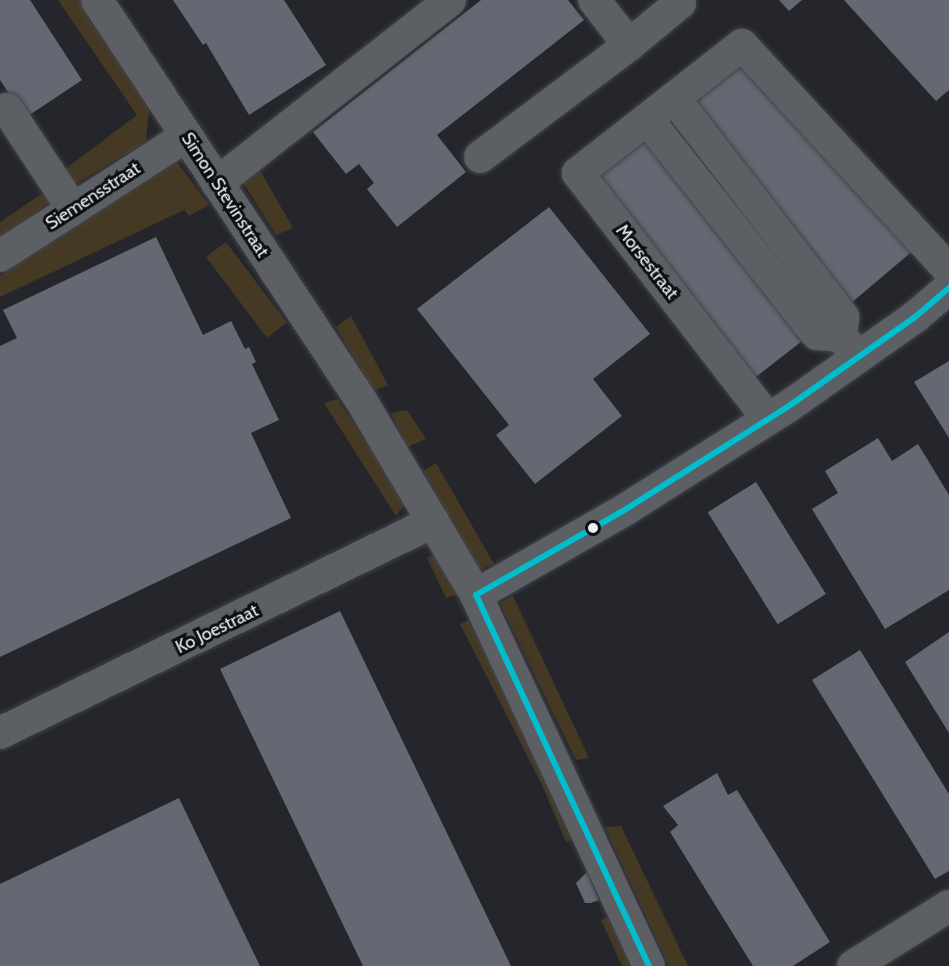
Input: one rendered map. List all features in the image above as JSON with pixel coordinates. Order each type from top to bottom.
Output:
[{"type":"street","name":"Simon Stevinstraat","points":[[97,0],[362,402],[476,596],[649,966]]},
{"type":"street","points":[[218,183],[450,0]]},
{"type":"street","points":[[594,0],[629,45]]},
{"type":"street","points":[[480,158],[629,45],[680,3],[677,0]]},
{"type":"street","name":"Morsestraat","points":[[768,419],[578,173],[742,45],[949,270]]},
{"type":"street","points":[[674,98],[843,316],[849,347]]},
{"type":"street","points":[[7,109],[73,209]]},
{"type":"street","points":[[647,119],[817,334],[849,347]]},
{"type":"street","name":"Siemensstraat","points":[[0,256],[186,136]]},
{"type":"street","points":[[476,596],[768,419],[849,347],[949,288]]},
{"type":"street","name":"Ko Joestraat","points":[[0,733],[433,522]]},
{"type":"street","points":[[854,966],[949,906]]},
{"type":"shaded area","points":[[58,0],[82,0],[153,108],[149,110],[146,142],[70,187],[60,173],[137,115]]},
{"type":"shaded area","points":[[177,162],[209,205],[189,216],[184,210],[0,297],[0,276],[156,170]]},
{"type":"shaded area","points":[[258,167],[293,228],[276,235],[241,179]]},
{"type":"shaded area","points":[[46,191],[53,199],[0,240],[0,222]]},
{"type":"shaded area","points":[[226,242],[287,323],[267,338],[206,257]]},
{"type":"shaded area","points":[[351,316],[388,385],[373,391],[336,327]]},
{"type":"shaded area","points":[[337,399],[407,502],[396,516],[324,403]]},
{"type":"shaded area","points":[[407,410],[426,439],[407,447],[391,413]]},
{"type":"shaded area","points":[[436,463],[494,564],[476,570],[423,471]]},
{"type":"shaded area","points":[[435,554],[460,594],[446,598],[427,558]]},
{"type":"shaded area","points":[[513,596],[589,758],[576,760],[500,603]]},
{"type":"shaded area","points":[[473,618],[574,839],[566,842],[542,785],[460,624]]},
{"type":"shaded area","points":[[621,826],[688,966],[669,966],[605,827]]},
{"type":"shaded area","points":[[608,917],[632,966],[622,966],[601,920]]},
{"type":"building","points":[[0,0],[30,0],[82,80],[25,118],[0,80]]},
{"type":"building","points":[[173,0],[284,0],[326,65],[249,115],[206,43],[203,45]]},
{"type":"building","points":[[481,0],[568,0],[584,20],[437,135],[466,172],[397,227],[367,189],[374,183],[359,164],[346,174],[313,132]]},
{"type":"building","points":[[779,0],[802,0],[789,11]]},
{"type":"building","points":[[844,0],[949,0],[949,90],[936,101]]},
{"type":"building","points":[[744,59],[915,249],[850,304],[690,101]]},
{"type":"building","points":[[648,134],[807,337],[752,380],[594,176]]},
{"type":"building","points":[[549,207],[650,334],[593,379],[622,416],[535,484],[496,435],[509,425],[417,309]]},
{"type":"building","points":[[156,237],[203,335],[231,321],[245,349],[249,347],[256,362],[252,364],[279,420],[251,433],[291,518],[0,657],[0,346],[17,338],[3,310]]},
{"type":"building","points":[[949,361],[949,438],[914,382]]},
{"type":"building","points":[[878,438],[892,461],[918,444],[949,495],[949,590],[885,629],[812,509],[838,493],[825,471]]},
{"type":"building","points":[[756,482],[826,594],[778,624],[708,512]]},
{"type":"building","points":[[340,611],[511,966],[363,966],[220,669]]},
{"type":"building","points":[[949,632],[949,733],[905,662]]},
{"type":"building","points":[[860,650],[949,794],[949,871],[935,879],[812,680]]},
{"type":"building","points":[[717,773],[728,795],[737,790],[830,942],[793,966],[753,966],[670,832],[678,825],[663,806]]},
{"type":"building","points":[[179,798],[260,966],[0,966],[0,884]]},
{"type":"building","points":[[587,872],[599,900],[591,903],[585,903],[576,883]]},
{"type":"transit line","points":[[476,595],[626,509],[786,408],[915,317],[949,288]]},
{"type":"transit line","points":[[476,595],[649,966]]}]
